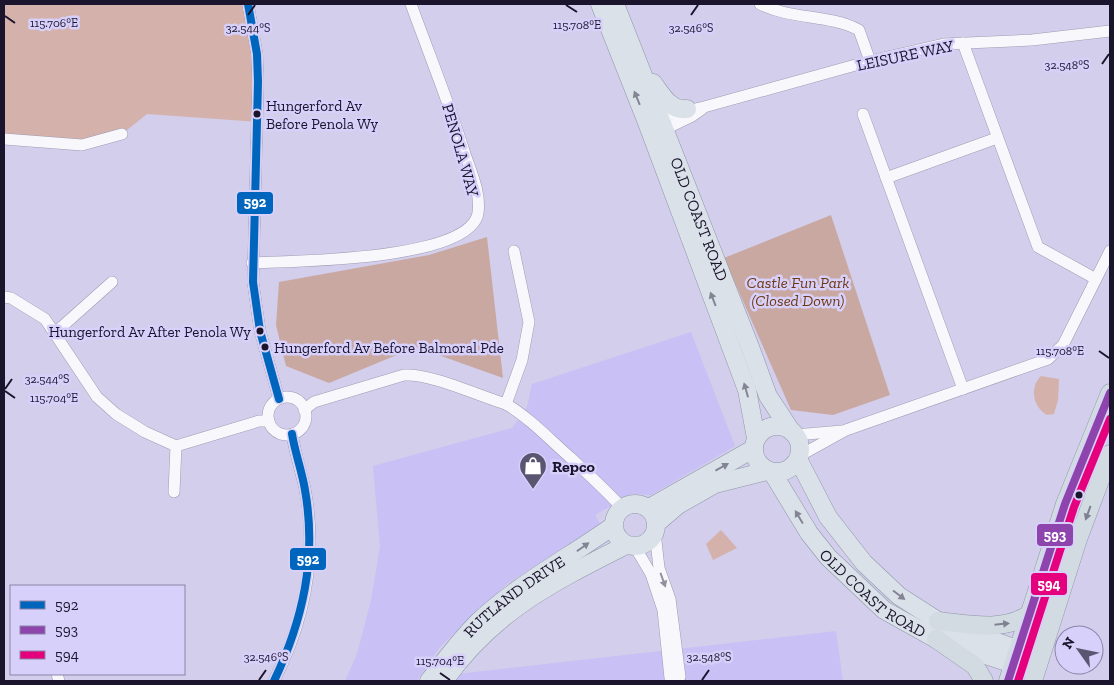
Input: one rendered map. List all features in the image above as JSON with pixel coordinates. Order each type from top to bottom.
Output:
[{"type":"highway","points":[[1008,681],[1028,615],[1066,504],[1110,393]]},
{"type":"highway","points":[[1036,670],[1078,539],[1110,454]]},
{"type":"highway","points":[[938,621],[985,626],[1016,623],[1028,615]]},
{"type":"highway","points":[[936,639],[975,666],[984,681]]},
{"type":"main road","name":"OLD COAST ROAD","points":[[600,4],[655,126],[750,347],[762,384],[793,433]]},
{"type":"main road","name":"OLD COAST ROAD","points":[[615,4],[635,55],[655,126],[747,390],[755,444]]},
{"type":"main road","points":[[635,55],[668,103],[680,110],[696,108]]},
{"type":"main road","points":[[654,521],[641,504],[633,503],[622,508],[614,518],[613,526],[620,540],[631,546],[644,545],[651,540],[654,521],[755,444],[766,429],[772,426],[785,428],[793,433],[799,444],[799,457],[785,471],[770,472],[715,484],[654,521]]},
{"type":"main road","points":[[755,444],[757,462],[770,472]]},
{"type":"main road","name":"OLD COAST ROAD","points":[[799,457],[828,517],[864,564],[899,596],[938,621],[1015,657],[1036,670]]},
{"type":"main road","name":"OLD COAST ROAD","points":[[770,472],[809,533],[828,557],[884,610],[936,639],[1015,657]]},
{"type":"main road","name":"RUTLAND DRIVE","points":[[429,681],[454,648],[479,622],[524,584],[613,526]]},
{"type":"main road","name":"RUTLAND DRIVE","points":[[444,681],[480,637],[514,607],[552,582],[631,546]]},
{"type":"street","points":[[248,4],[257,54],[258,82],[252,263],[260,331],[279,399]]},
{"type":"street","name":"PENOLA WAY","points":[[252,263],[400,253],[436,243],[467,229],[478,214],[477,191],[462,143],[437,68],[411,4]]},
{"type":"street","points":[[760,4],[786,14],[848,24],[859,30],[870,61]]},
{"type":"street","name":"LEISURE WAY","points":[[655,126],[696,108],[870,61],[944,44],[1032,40],[1110,31]]},
{"type":"street","points":[[963,43],[1038,247],[1096,279]]},
{"type":"street","name":"LEISURE WAY","points":[[655,126],[692,116],[696,108]]},
{"type":"street","points":[[863,114],[963,389]]},
{"type":"street","points":[[4,139],[82,144],[122,134]]},
{"type":"street","points":[[886,178],[997,138]]},
{"type":"street","points":[[506,404],[522,360],[529,322],[514,251]]},
{"type":"street","points":[[799,457],[846,430],[1048,359],[1063,345],[1110,251]]},
{"type":"street","points":[[56,332],[112,282]]},
{"type":"street","points":[[4,297],[11,298],[45,319],[56,332],[97,397],[116,414],[145,432],[176,446],[259,422],[269,421]]},
{"type":"street","points":[[304,410],[314,402],[411,375],[506,404],[530,420],[608,492],[622,508]]},
{"type":"street","points":[[294,398],[304,410],[304,423],[299,430],[292,434],[276,431],[269,421],[270,407],[279,399],[294,398]]},
{"type":"street","points":[[793,433],[846,430]]},
{"type":"street","points":[[274,681],[286,658],[300,619],[310,562],[308,510],[292,434]]},
{"type":"street","points":[[174,492],[176,446]]},
{"type":"street","points":[[631,546],[651,574],[663,610],[674,678],[670,599],[659,568],[654,521]]},
{"type":"shaded area","points":[[4,4],[248,4],[259,122],[147,114],[122,134],[82,145],[4,139]]},
{"type":"shaded area","points":[[691,332],[735,446],[651,495],[632,494],[595,515],[600,524],[507,584],[440,647],[417,681],[345,681],[357,654],[371,600],[380,547],[373,466],[512,428],[527,407],[532,384]]},
{"type":"shaded area","points":[[1041,376],[1059,379],[1058,400],[1054,414],[1047,415],[1042,412],[1034,397],[1035,386]]},
{"type":"shaded area","points":[[721,530],[737,548],[713,560],[706,544]]},
{"type":"shaded area","points":[[836,631],[843,681],[447,681],[448,675]]},
{"type":"green space","name":"Castle Fun Park (Closed Down)","points":[[831,215],[890,395],[833,415],[791,410],[724,258]]},
{"type":"green space","points":[[487,237],[503,378],[416,347],[329,383],[286,366],[276,325],[279,282],[429,255]]},
{"type":"transit line","name":"592","points":[[248,4],[257,54],[258,82],[253,282],[260,331],[279,399]]},
{"type":"transit line","name":"593","points":[[1008,681],[1065,504],[1110,393]]},
{"type":"transit line","name":"594","points":[[1018,681],[1074,507],[1110,419]]},
{"type":"transit line","name":"592","points":[[274,681],[293,635],[300,612],[308,564],[308,515],[304,483],[292,434]]},
{"type":"place","name":"Hungerford Av Before Penola Wy","points":[[257,114]]},
{"type":"place","name":"Hungerford Av After Penola Wy","points":[[260,331]]},
{"type":"place","name":"Hungerford Av Before Balmoral Pde","points":[[265,347]]},
{"type":"place","name":"Repco","points":[[533,490]]}]
